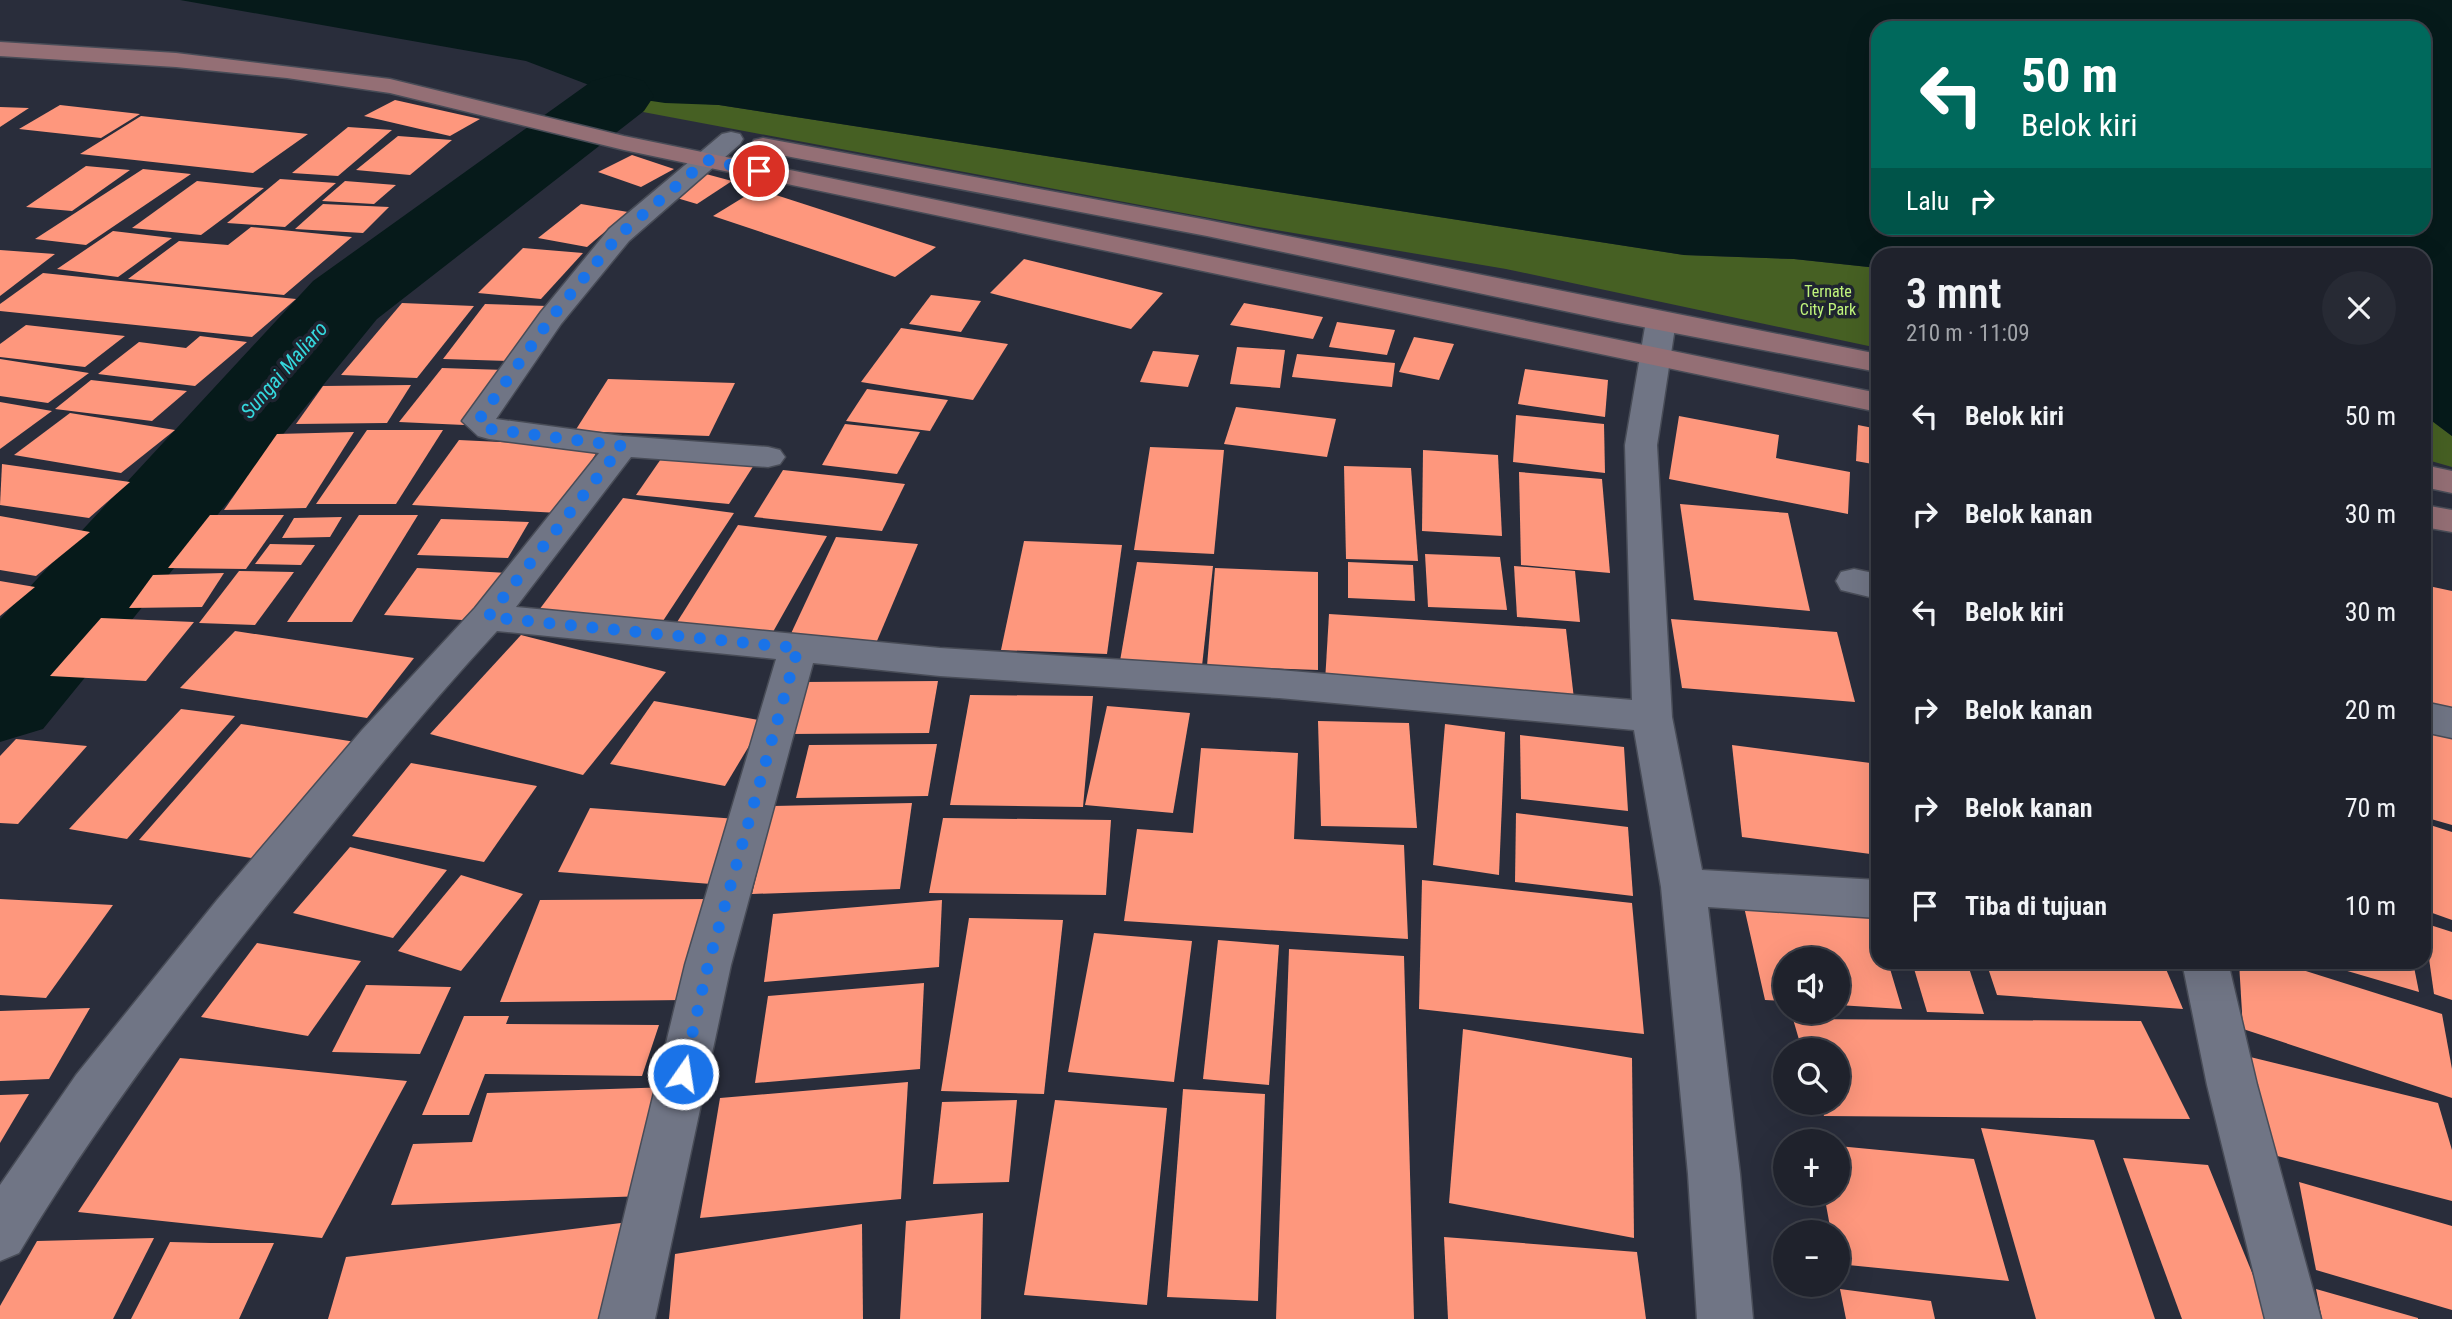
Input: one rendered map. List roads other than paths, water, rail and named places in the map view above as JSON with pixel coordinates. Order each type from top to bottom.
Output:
[{"type":"street","points":[[219,64],[247,42]]},
{"type":"street","points":[[0,49],[219,64],[390,86],[624,143],[1871,402]]},
{"type":"street","points":[[661,125],[1207,228],[1871,362]]},
{"type":"street","points":[[731,139],[619,235],[551,318],[478,421],[489,429],[622,446],[768,457]]},
{"type":"street","points":[[1661,321],[1653,357],[1641,445],[1652,717],[1683,887],[1714,1174],[1724,1319]]},
{"type":"street","points":[[0,1234],[47,1156],[143,1022],[371,746],[488,617],[622,446]]},
{"type":"street","points":[[2431,478],[2452,482]]},
{"type":"street","points":[[2431,517],[2452,521]]},
{"type":"street","points":[[488,617],[940,662],[1279,684],[1652,717]]},
{"type":"street","points":[[627,1319],[708,965],[798,648]]},
{"type":"street","points":[[2431,718],[2452,723]]},
{"type":"street","points":[[1683,887],[1871,900]]},
{"type":"street","points":[[2207,969],[2232,1085],[2293,1319]]},
{"type":"waterway","name":"Sungai Maliaro","points":[[0,697],[345,300],[618,96]]},
{"type":"park label","name":"Ternate City Park","points":[[1828,300]]}]
